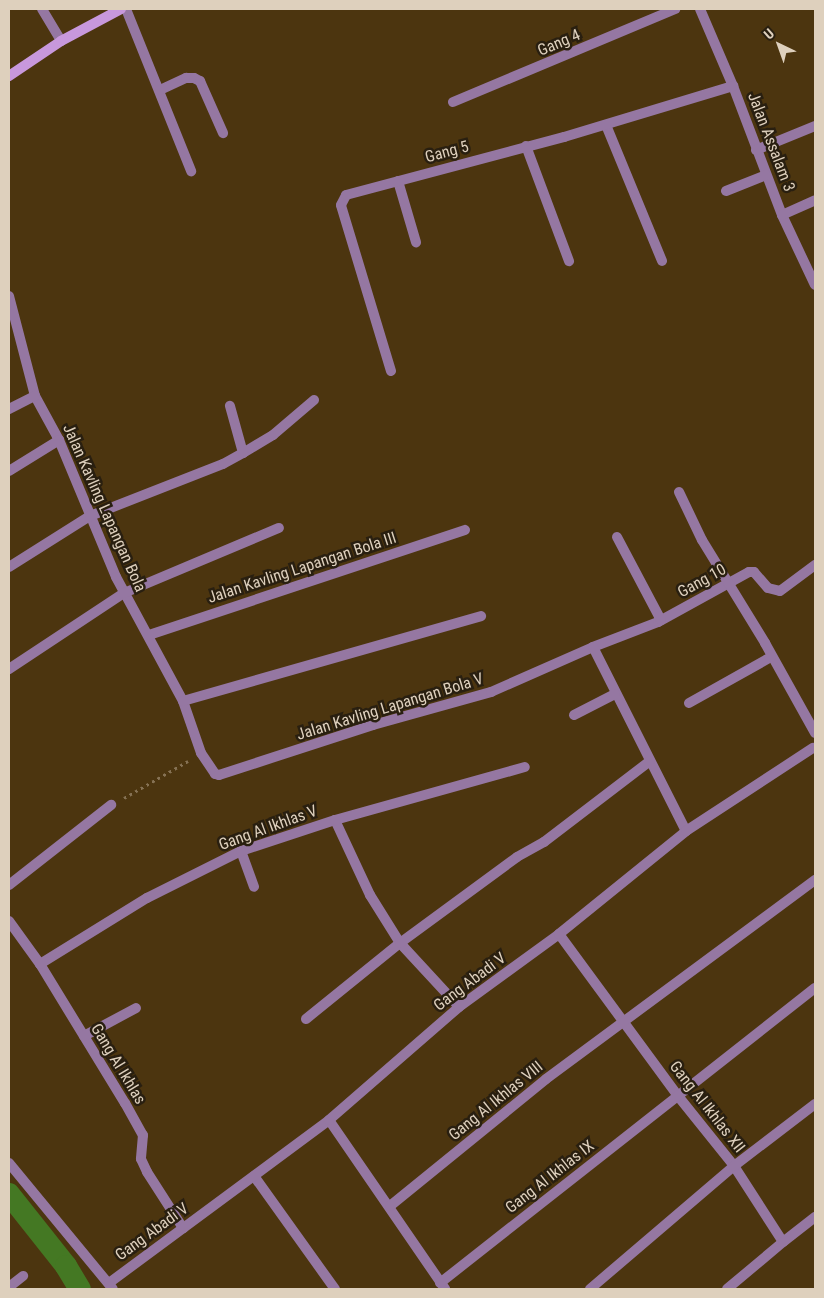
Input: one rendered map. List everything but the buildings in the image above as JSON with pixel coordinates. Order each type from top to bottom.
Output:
[{"type":"street","points":[[42,9],[61,41]]},
{"type":"street","points":[[9,76],[61,41],[121,9]]},
{"type":"street","points":[[126,9],[192,171]]},
{"type":"street","name":"Gang 4","points":[[454,102],[675,9]]},
{"type":"street","name":"Jalan Assalam 3","points":[[700,9],[734,86],[756,150],[782,215],[815,285]]},
{"type":"street","points":[[160,90],[186,78],[194,78],[200,81],[223,133]]},
{"type":"street","name":"Gang 5","points":[[391,371],[341,204],[346,195],[606,125],[734,86]]},
{"type":"street","points":[[606,125],[662,261]]},
{"type":"street","points":[[756,150],[815,126]]},
{"type":"street","points":[[526,146],[568,261]]},
{"type":"street","points":[[726,191],[766,175]]},
{"type":"street","points":[[398,181],[416,242]]},
{"type":"street","points":[[782,215],[815,200]]},
{"type":"street","name":"Jalan Kavling Lapangan Bola","points":[[9,296],[35,396],[59,440],[124,593],[149,635],[183,701],[201,753]]},
{"type":"street","points":[[9,409],[35,396]]},
{"type":"street","points":[[9,567],[90,516],[223,464],[273,435],[314,400]]},
{"type":"street","points":[[230,406],[243,453]]},
{"type":"street","points":[[9,472],[59,440]]},
{"type":"street","points":[[679,492],[702,540],[729,583],[815,733]]},
{"type":"street","points":[[9,669],[124,593],[279,528]]},
{"type":"street","name":"Jalan Kavling Lapangan Bola III","points":[[149,635],[464,530]]},
{"type":"street","points":[[617,537],[661,620]]},
{"type":"street","name":"Gang 10","points":[[593,647],[661,620],[749,572],[754,572],[768,588],[780,591],[815,565]]},
{"type":"street","points":[[183,701],[481,616]]},
{"type":"street","points":[[593,647],[615,694],[686,831]]},
{"type":"street","name":"Jalan Kavling Lapangan Bola V","points":[[201,753],[215,774],[222,775],[373,725],[491,692],[593,647]]},
{"type":"street","points":[[689,703],[771,657]]},
{"type":"street","points":[[574,715],[615,694]]},
{"type":"street","name":"Gang Abadi V","points":[[111,1286],[184,1228],[329,1120],[459,1007],[559,934],[686,831],[814,747]]},
{"type":"street","points":[[306,1019],[400,944],[517,857],[544,842],[650,760]]},
{"type":"street","name":"Gang Al Ikhlas V","points":[[40,964],[147,898],[241,851],[335,820],[525,767]]},
{"type":"street","points":[[9,885],[112,805]]},
{"type":"street","points":[[335,820],[370,895],[400,944],[459,1007]]},
{"type":"street","points":[[241,851],[254,887]]},
{"type":"street","name":"Gang Al Ikhlas VIII","points":[[390,1206],[546,1079],[815,880]]},
{"type":"street","name":"Gang Al Ikhlas","points":[[9,921],[40,964],[140,1129],[144,1141],[141,1159],[147,1172],[184,1228]]},
{"type":"street","name":"Gang Al Ikhlas XII","points":[[559,934],[678,1096],[734,1166],[784,1242]]},
{"type":"street","name":"Gang Al Ikhlas IX","points":[[442,1286],[815,988]]},
{"type":"street","points":[[84,1036],[136,1008]]},
{"type":"street","points":[[590,1289],[734,1166],[815,1104]]},
{"type":"street","points":[[329,1120],[390,1206],[442,1286]]},
{"type":"street","points":[[9,1163],[111,1286]]},
{"type":"street","points":[[254,1176],[335,1289]]},
{"type":"street","points":[[727,1289],[815,1217]]},
{"type":"street","points":[[9,1287],[23,1276]]},
{"type":"path","points":[[112,805],[201,753]]},
{"type":"waterway","points":[[9,1194],[66,1266],[80,1289]]}]
